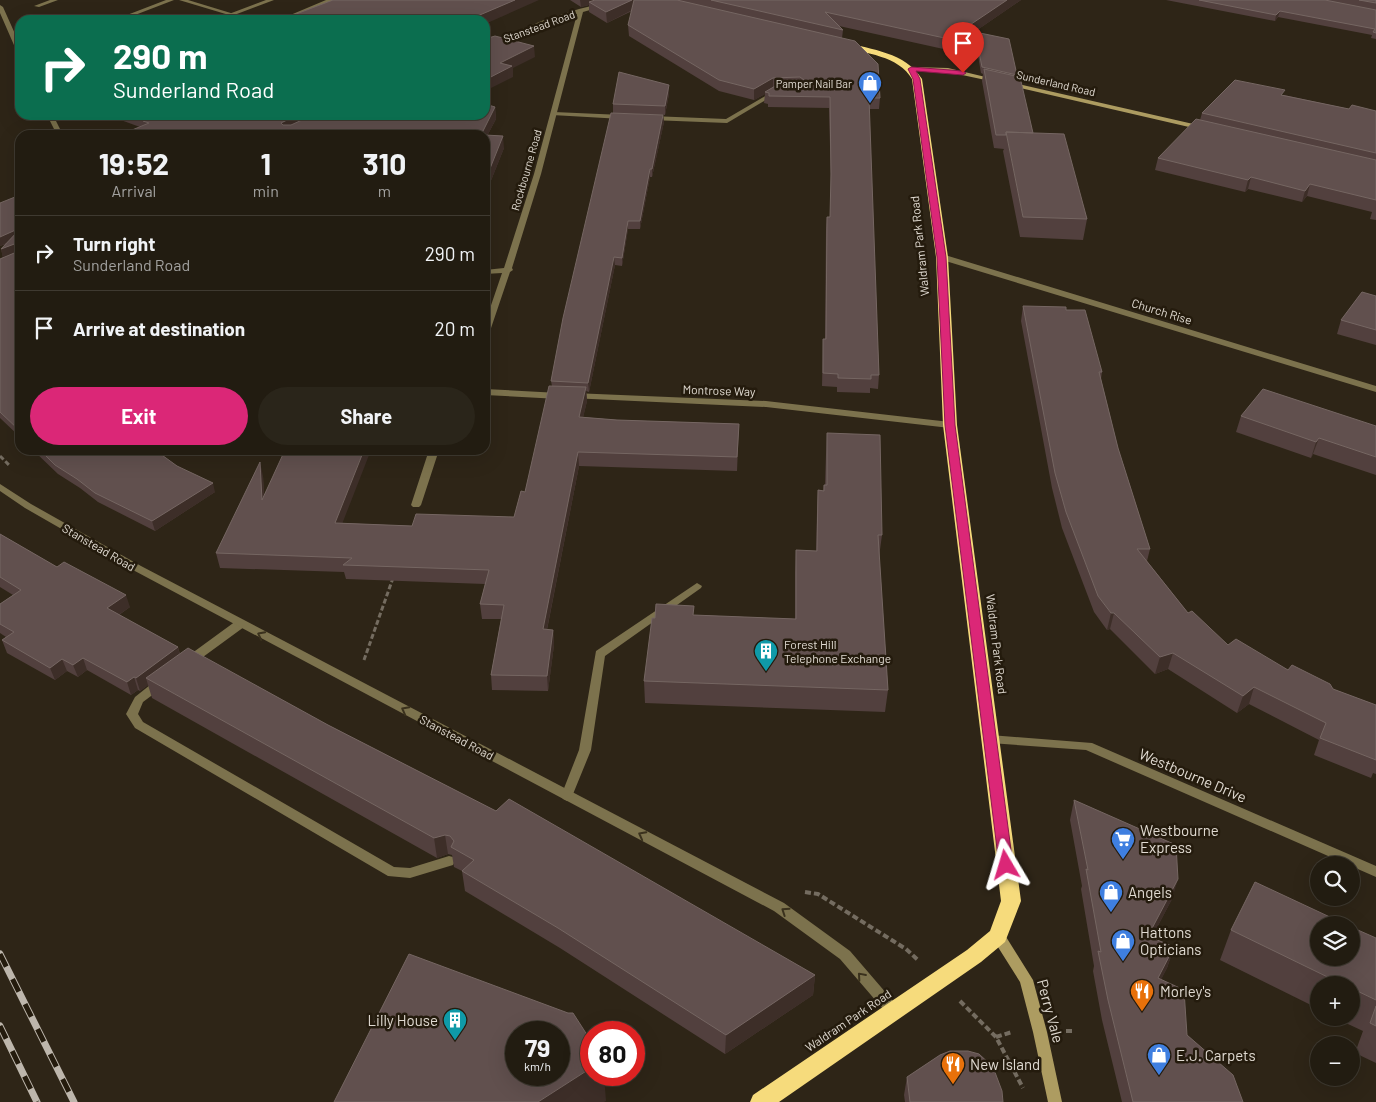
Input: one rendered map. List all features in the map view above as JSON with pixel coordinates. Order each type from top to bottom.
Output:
[{"type":"highway","name":"Sunderland Road","points":[[835,43],[894,58],[911,69]]},
{"type":"highway","name":"Waldram Park Road","points":[[761,1102],[940,981],[998,936],[1011,901],[950,425],[942,257],[917,79],[911,69]]},
{"type":"street","points":[[37,6],[55,0]]},
{"type":"street","points":[[130,15],[171,0]]},
{"type":"street","points":[[182,0],[231,14],[271,0]]},
{"type":"street","points":[[294,15],[331,0]]},
{"type":"street","name":"Stanstead Road","points":[[490,45],[546,21],[622,0]]},
{"type":"street","points":[[0,7],[15,41]]},
{"type":"street","name":"Rockbourne Road","points":[[490,321],[509,270],[554,114],[581,10]]},
{"type":"street","name":"Sunderland Road","points":[[911,69],[963,73],[1208,130]]},
{"type":"street","points":[[640,117],[727,121],[775,92],[783,92]]},
{"type":"street","points":[[554,114],[630,117]]},
{"type":"street","name":"Church Rise","points":[[942,257],[1376,389]]},
{"type":"street","points":[[490,272],[509,270]]},
{"type":"street","name":"Montrose Way","points":[[490,392],[766,404],[950,425]]},
{"type":"street","points":[[416,505],[432,455]]},
{"type":"street","name":"Stanstead Road","points":[[0,487],[28,506],[129,564],[240,624],[779,907],[826,939],[845,956],[894,1012]]},
{"type":"street","points":[[567,796],[585,750],[600,654],[697,586]]},
{"type":"street","points":[[240,624],[139,700],[132,714],[139,725],[392,872],[410,873],[450,861]]},
{"type":"street","name":"Westbourne Drive","points":[[990,739],[1088,746],[1376,872]]},
{"type":"street","name":"Perry Vale","points":[[998,936],[1026,980],[1040,1032],[1055,1102]]},
{"type":"path","points":[[364,660],[395,571]]},
{"type":"path","points":[[800,891],[818,894],[906,949]]},
{"type":"path","points":[[853,924],[862,920]]},
{"type":"path","points":[[969,1010],[996,1036],[1019,1083]]},
{"type":"path","points":[[996,1036],[1013,1031]]},
{"type":"building","points":[[333,0],[515,0],[480,15],[294,15]]},
{"type":"building","points":[[595,0],[632,0],[606,12],[589,2]]},
{"type":"building","points":[[634,0],[677,0],[855,41],[878,64],[880,98],[869,98],[879,375],[871,375],[871,379],[838,378],[838,374],[823,373],[823,339],[826,339],[827,217],[830,217],[830,97],[769,96],[769,93],[765,92],[777,85],[804,83],[804,80],[800,77],[773,78],[754,89],[719,80],[628,25]]},
{"type":"building","points":[[711,0],[1007,0],[949,39],[825,12],[843,30]]},
{"type":"building","points":[[1199,0],[1325,0],[1376,10],[1376,33],[1373,32],[1375,29],[1280,11],[1276,15]]},
{"type":"building","points":[[1359,0],[1376,0],[1376,3]]},
{"type":"building","points":[[975,32],[1009,39],[1017,75],[982,67]]},
{"type":"building","points":[[495,36],[534,46],[500,63],[512,66],[490,77],[490,38]]},
{"type":"building","points":[[984,69],[1020,77],[1033,133],[1006,132],[1006,135],[996,135]]},
{"type":"building","points":[[619,72],[669,85],[665,106],[613,104]]},
{"type":"building","points":[[1235,80],[1285,90],[1281,95],[1349,109],[1352,105],[1376,111],[1376,153],[1202,113]]},
{"type":"building","points":[[490,106],[495,107],[490,117]]},
{"type":"building","points":[[611,113],[663,115],[652,169],[650,169],[640,221],[628,221],[622,258],[614,257],[588,383],[551,381],[563,318]]},
{"type":"building","points":[[1196,119],[1376,160],[1376,200],[1310,184],[1305,191],[1251,177],[1248,180],[1158,158]]},
{"type":"building","points":[[146,120],[287,120],[281,123],[283,125],[291,125],[302,120],[488,120],[484,130],[132,130],[149,123],[143,121]]},
{"type":"building","points":[[1006,132],[1064,134],[1087,219],[1023,217]]},
{"type":"building","points":[[490,135],[503,136],[490,168]]},
{"type":"building","points":[[15,197],[15,230],[0,237],[0,203]]},
{"type":"building","points":[[15,234],[15,244],[1,249]]},
{"type":"building","points":[[15,253],[15,426],[0,412],[0,259]]},
{"type":"building","points":[[1362,292],[1376,296],[1376,330],[1341,320]]},
{"type":"building","points":[[1023,306],[1066,307],[1066,310],[1085,310],[1102,372],[1099,372],[1118,448],[1150,549],[1137,549],[1188,613],[1192,611],[1228,645],[1236,639],[1288,670],[1292,665],[1330,684],[1333,689],[1376,705],[1376,760],[1320,738],[1326,723],[1254,687],[1243,696],[1173,653],[1160,657],[1114,613],[1111,613],[1098,596],[1066,512],[1055,473]]},
{"type":"building","points":[[549,386],[586,387],[579,417],[739,424],[737,457],[578,452],[543,629],[553,630],[547,676],[491,675],[504,605],[480,604],[489,570],[343,565],[352,558],[216,553],[260,462],[262,500],[283,455],[362,455],[335,523],[412,526],[416,514],[514,517],[521,491],[525,492]]},
{"type":"building","points":[[1263,389],[1376,426],[1376,457],[1319,438],[1316,442],[1241,416]]},
{"type":"building","points":[[827,433],[880,435],[882,535],[878,535],[888,690],[644,681],[652,618],[655,618],[656,604],[694,606],[693,615],[796,619],[796,550],[817,551],[818,490],[824,491],[824,485],[827,485]]},
{"type":"building","points":[[45,455],[162,455],[177,466],[213,483],[152,521],[95,493],[55,465]]},
{"type":"building","points":[[0,534],[57,567],[64,562],[126,595],[107,608],[178,647],[136,678],[134,677],[127,682],[83,658],[73,665],[62,659],[50,668],[2,640],[14,632],[0,624],[0,604],[21,590],[0,577]]},
{"type":"building","points":[[188,648],[328,725],[496,811],[509,799],[815,975],[726,1035],[558,928],[462,871],[474,860],[451,847],[454,841],[450,836],[445,835],[434,838],[146,678]]},
{"type":"building","points":[[1074,800],[1176,845],[1178,879],[1148,936],[1174,947],[1158,978],[1184,990],[1187,1035],[1233,1075],[1243,1102],[1133,1102],[1098,951],[1101,952],[1086,869],[1088,870]]},
{"type":"building","points":[[1255,882],[1328,916],[1310,916],[1310,966],[1360,966],[1360,931],[1376,938],[1376,1000],[1360,992],[1360,976],[1326,976],[1231,930]]},
{"type":"building","points":[[409,954],[568,1013],[573,1013],[580,1024],[580,1075],[570,1081],[570,1021],[505,1021],[505,1086],[563,1086],[538,1102],[334,1102]]},
{"type":"building","points":[[1376,1006],[1376,1026],[1370,1023]]},
{"type":"building","points":[[950,1051],[968,1051],[979,1054],[993,1067],[1002,1091],[1003,1102],[910,1102],[907,1077],[940,1055]]},
{"type":"railway","points":[[0,954],[74,1102]]},
{"type":"railway","points":[[0,1026],[37,1102]]},
{"type":"place","name":"Pamper Nail Bar","points":[[870,104]]},
{"type":"place","name":"Forest Hill Telephone Exchange","points":[[766,672]]},
{"type":"place","name":"Westbourne Express","points":[[1123,860]]},
{"type":"place","name":"Angels","points":[[1111,913]]},
{"type":"place","name":"Hattons Opticians","points":[[1123,962]]},
{"type":"place","name":"Morley's","points":[[1142,1012]]},
{"type":"place","name":"Lilly House","points":[[455,1041]]},
{"type":"place","name":"E.J. Carpets","points":[[1159,1076]]},
{"type":"place","name":"New Island","points":[[953,1085]]},
{"type":"route","points":[[963,73],[948,70],[911,69],[917,79],[942,257],[950,425],[1006,865]]}]
